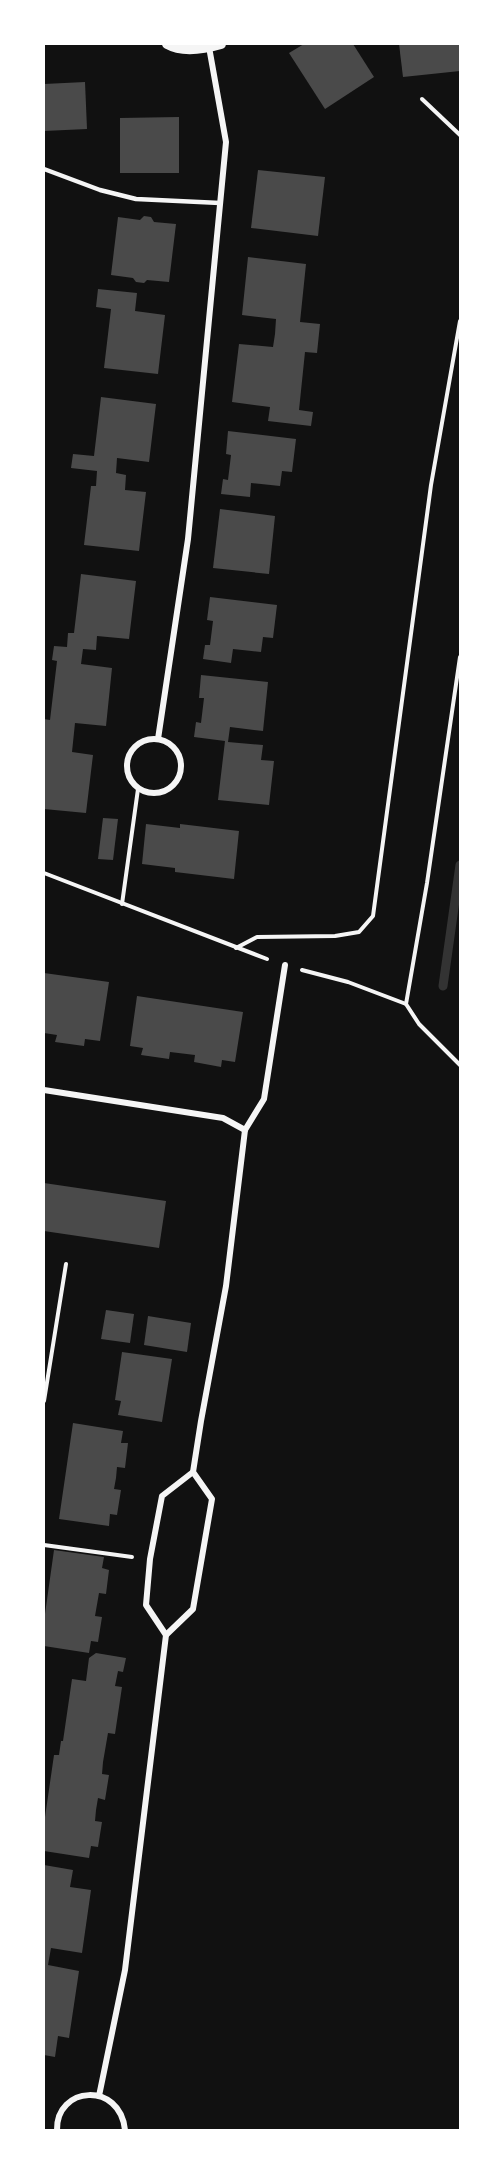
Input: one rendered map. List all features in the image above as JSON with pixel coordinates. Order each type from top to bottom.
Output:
[{"type":"street","points":[[167,44],[184,49],[221,44]]},
{"type":"street","points":[[158,739],[188,539],[226,142],[209,47]]},
{"type":"street","points":[[158,739],[175,749],[181,762],[180,775],[171,788],[152,794],[138,789],[133,784],[127,772],[128,758],[130,752],[138,744],[158,739]]},
{"type":"street","points":[[99,2096],[125,1970],[166,1635],[193,1610],[212,1499],[194,1472],[226,1286],[245,1130],[264,1099],[285,965]]},
{"type":"street","points":[[44,1090],[223,1118],[245,1130]]},
{"type":"street","points":[[166,1635],[146,1605],[150,1560],[162,1496],[194,1472]]},
{"type":"street","points":[[57,2130],[60,2115],[65,2107],[72,2101],[89,2095],[110,2101],[124,2120],[125,2130]]},
{"type":"lane","points":[[44,169],[100,190],[136,199],[220,203]]},
{"type":"path","points":[[422,99],[460,135]]},
{"type":"path","points":[[236,948],[257,937],[335,936],[359,932],[373,916],[431,485],[460,321]]},
{"type":"path","points":[[406,1004],[427,883],[460,657]]},
{"type":"path","points":[[122,904],[138,789]]},
{"type":"path","points":[[44,873],[236,948],[285,965],[348,982],[406,1004],[419,1024],[460,1065]]},
{"type":"path","points":[[44,1401],[66,1264]]},
{"type":"path","points":[[44,1545],[150,1560]]},
{"type":"building","points":[[304,44],[353,44],[374,77],[325,109],[289,53]]},
{"type":"building","points":[[399,44],[459,44],[460,71],[403,77]]},
{"type":"building","points":[[85,82],[87,129],[44,131],[44,84]]},
{"type":"building","points":[[179,117],[179,173],[120,173],[120,118]]},
{"type":"building","points":[[258,170],[325,177],[318,236],[251,228]]},
{"type":"building","points":[[144,216],[151,217],[154,222],[176,224],[169,282],[147,280],[144,283],[136,282],[133,278],[111,275],[118,217],[140,220]]},
{"type":"building","points":[[248,257],[306,264],[300,322],[320,324],[317,353],[305,352],[299,410],[313,412],[311,426],[268,421],[270,407],[232,402],[239,344],[273,347],[275,334],[276,319],[242,315]]},
{"type":"building","points":[[98,289],[137,293],[135,311],[165,315],[158,374],[104,368],[111,309],[96,307]]},
{"type":"building","points":[[101,397],[156,404],[149,462],[117,458],[116,473],[126,475],[125,490],[146,492],[139,551],[84,545],[91,486],[96,486],[97,471],[71,468],[73,454],[94,456]]},
{"type":"building","points":[[228,431],[296,439],[292,472],[282,471],[280,486],[251,483],[250,497],[221,494],[223,479],[228,480],[231,455],[226,454]]},
{"type":"building","points":[[220,509],[275,516],[269,574],[213,568]]},
{"type":"building","points":[[81,574],[136,581],[129,639],[97,636],[96,650],[83,649],[81,664],[112,668],[106,726],[75,723],[72,752],[93,755],[86,813],[44,809],[44,719],[50,720],[57,661],[52,660],[54,646],[67,647],[68,633],[74,633]]},
{"type":"building","points":[[210,597],[277,605],[273,638],[263,637],[261,652],[233,649],[231,663],[203,659],[205,645],[210,645],[213,621],[207,620]]},
{"type":"building","points":[[201,675],[268,682],[263,731],[230,727],[228,742],[263,745],[261,760],[274,761],[269,805],[218,800],[225,741],[194,737],[196,722],[201,723],[204,698],[199,698]]},
{"type":"building","points":[[103,818],[118,819],[113,860],[98,859]]},
{"type":"building","points":[[146,824],[180,828],[180,824],[239,831],[234,879],[175,872],[175,868],[142,864]]},
{"type":"building","points":[[44,973],[109,982],[100,1041],[85,1039],[84,1046],[55,1042],[57,1035],[44,1033]]},
{"type":"building","points":[[137,996],[243,1012],[235,1062],[222,1060],[221,1067],[194,1062],[195,1055],[170,1052],[169,1059],[141,1055],[143,1048],[130,1046]]},
{"type":"building","points":[[44,1183],[166,1201],[159,1248],[44,1231]]},
{"type":"building","points":[[106,1310],[134,1314],[130,1343],[101,1339]]},
{"type":"building","points":[[148,1316],[191,1323],[187,1352],[144,1345]]},
{"type":"building","points":[[122,1352],[172,1359],[162,1422],[118,1415],[121,1401],[115,1400]]},
{"type":"building","points":[[73,1423],[123,1431],[121,1443],[128,1443],[125,1468],[117,1467],[114,1489],[121,1490],[117,1515],[110,1514],[109,1526],[59,1519]]},
{"type":"building","points":[[54,1550],[104,1557],[102,1568],[109,1570],[106,1594],[99,1593],[95,1616],[102,1617],[98,1642],[91,1641],[89,1653],[44,1646],[44,1621]]},
{"type":"building","points":[[96,1653],[126,1658],[123,1672],[118,1671],[115,1686],[122,1687],[115,1734],[108,1733],[103,1762],[102,1774],[109,1775],[105,1800],[98,1798],[96,1810],[95,1821],[102,1822],[98,1847],[91,1846],[89,1858],[44,1851],[44,1824],[54,1755],[59,1755],[61,1741],[63,1741],[72,1679],[86,1681],[89,1658]]},
{"type":"building","points":[[44,1865],[73,1870],[70,1887],[91,1890],[82,1953],[51,1948],[48,1965],[79,1971],[69,2038],[58,2036],[55,2057],[44,2055]]},
{"type":"waterway","points":[[443,986],[460,865]]}]
